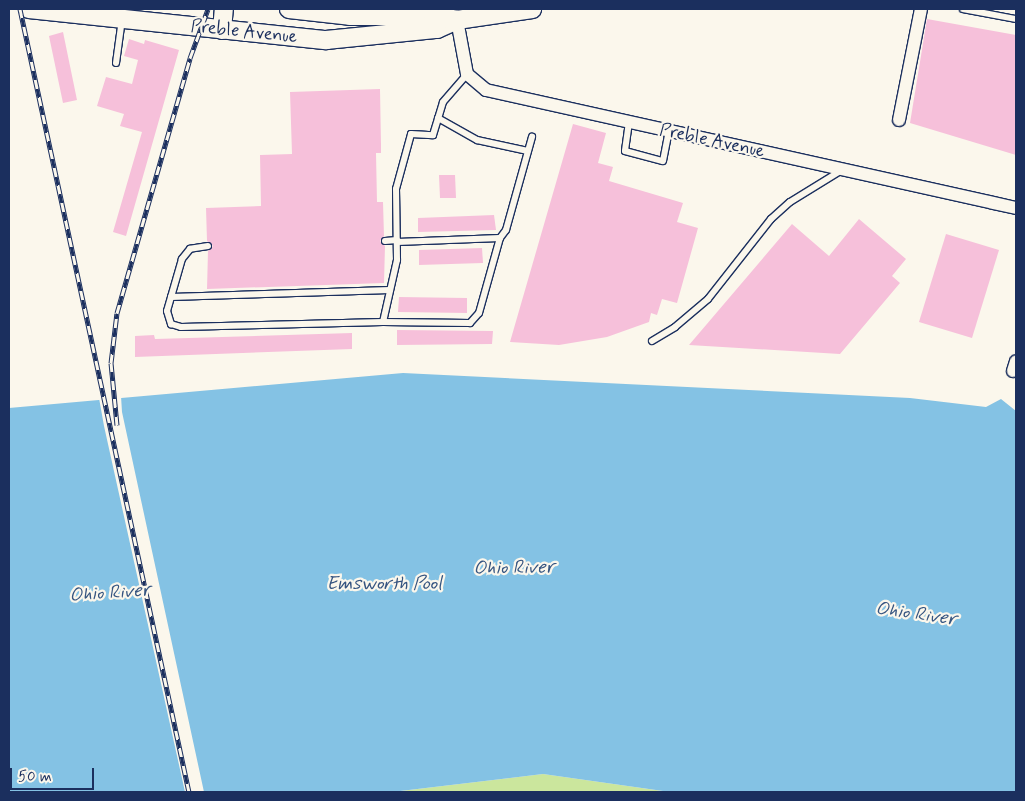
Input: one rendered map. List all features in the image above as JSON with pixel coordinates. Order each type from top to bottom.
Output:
[{"type":"street","name":"Preble Avenue","points":[[29,9],[122,14],[222,30],[326,40],[436,29],[457,20]]},
{"type":"street","points":[[222,30],[224,9]]},
{"type":"street","name":"Preble Avenue","points":[[289,9],[350,16],[433,16],[457,20]]},
{"type":"street","points":[[467,74],[457,20],[532,9]]},
{"type":"street","points":[[899,120],[920,9]]},
{"type":"street","name":"Preble Avenue","points":[[467,74],[486,90],[1016,208]]},
{"type":"lane","points":[[963,9],[1016,19]]},
{"type":"lane","points":[[116,62],[122,14]]},
{"type":"lane","points":[[383,322],[398,260],[396,189],[411,134],[433,135],[443,102],[467,74]]},
{"type":"lane","points":[[438,118],[477,140],[528,151]]},
{"type":"lane","points":[[629,122],[625,152],[663,161],[669,131]]},
{"type":"lane","points":[[208,246],[194,247],[184,255],[171,297],[168,321],[181,327],[383,322],[474,322],[500,238],[506,230],[532,137]]},
{"type":"lane","points":[[652,341],[676,327],[708,299],[771,219],[790,202],[844,170]]},
{"type":"lane","points":[[384,241],[500,238]]},
{"type":"lane","points":[[171,297],[390,290]]},
{"type":"green space","points":[[543,774],[670,792],[392,792]]},
{"type":"water","name":"Emsworth Pool","points":[[403,373],[910,398],[986,407],[1001,399],[1016,411],[1016,792],[670,792],[543,774],[392,792],[9,792],[9,408]]},
{"type":"pier","points":[[121,396],[122,412],[204,792],[185,792],[104,426],[99,398]]},
{"type":"building","points":[[927,19],[1016,35],[1016,155],[910,123]]},
{"type":"building","points":[[63,32],[77,100],[63,103],[49,36]]},
{"type":"building","points":[[129,39],[144,44],[145,40],[179,50],[126,236],[113,232],[142,132],[120,126],[124,114],[97,106],[106,77],[132,84],[138,60],[124,56]]},
{"type":"building","points":[[380,89],[381,153],[376,153],[377,202],[383,202],[384,236],[380,241],[385,246],[384,283],[207,289],[208,251],[213,246],[207,241],[206,208],[261,206],[260,155],[292,154],[290,92]]},
{"type":"building","points":[[573,124],[606,133],[598,163],[613,167],[609,181],[683,203],[677,222],[698,228],[677,303],[662,299],[657,315],[651,313],[649,322],[607,337],[559,345],[510,342]]},
{"type":"building","points":[[439,175],[455,175],[456,198],[440,198]]},
{"type":"building","points":[[494,215],[496,230],[418,232],[418,218]]},
{"type":"building","points":[[859,219],[906,259],[892,276],[900,283],[840,354],[689,345],[792,224],[829,256]]},
{"type":"building","points":[[946,234],[999,250],[972,338],[919,322]]},
{"type":"building","points":[[482,248],[483,263],[419,265],[419,250]]},
{"type":"building","points":[[399,297],[467,298],[467,313],[398,312]]},
{"type":"building","points":[[397,330],[493,331],[492,344],[397,345]]},
{"type":"building","points":[[352,333],[352,349],[135,357],[135,336],[154,335],[155,339]]},
{"type":"railway","points":[[20,9],[189,792]]},
{"type":"railway","points":[[117,425],[111,363],[117,313],[190,58],[208,9]]},
{"type":"water label","name":"Ohio River","points":[[514,568]]},
{"type":"water label","name":"Ohio River","points":[[110,593]]},
{"type":"water label","name":"Ohio River","points":[[916,614]]}]
